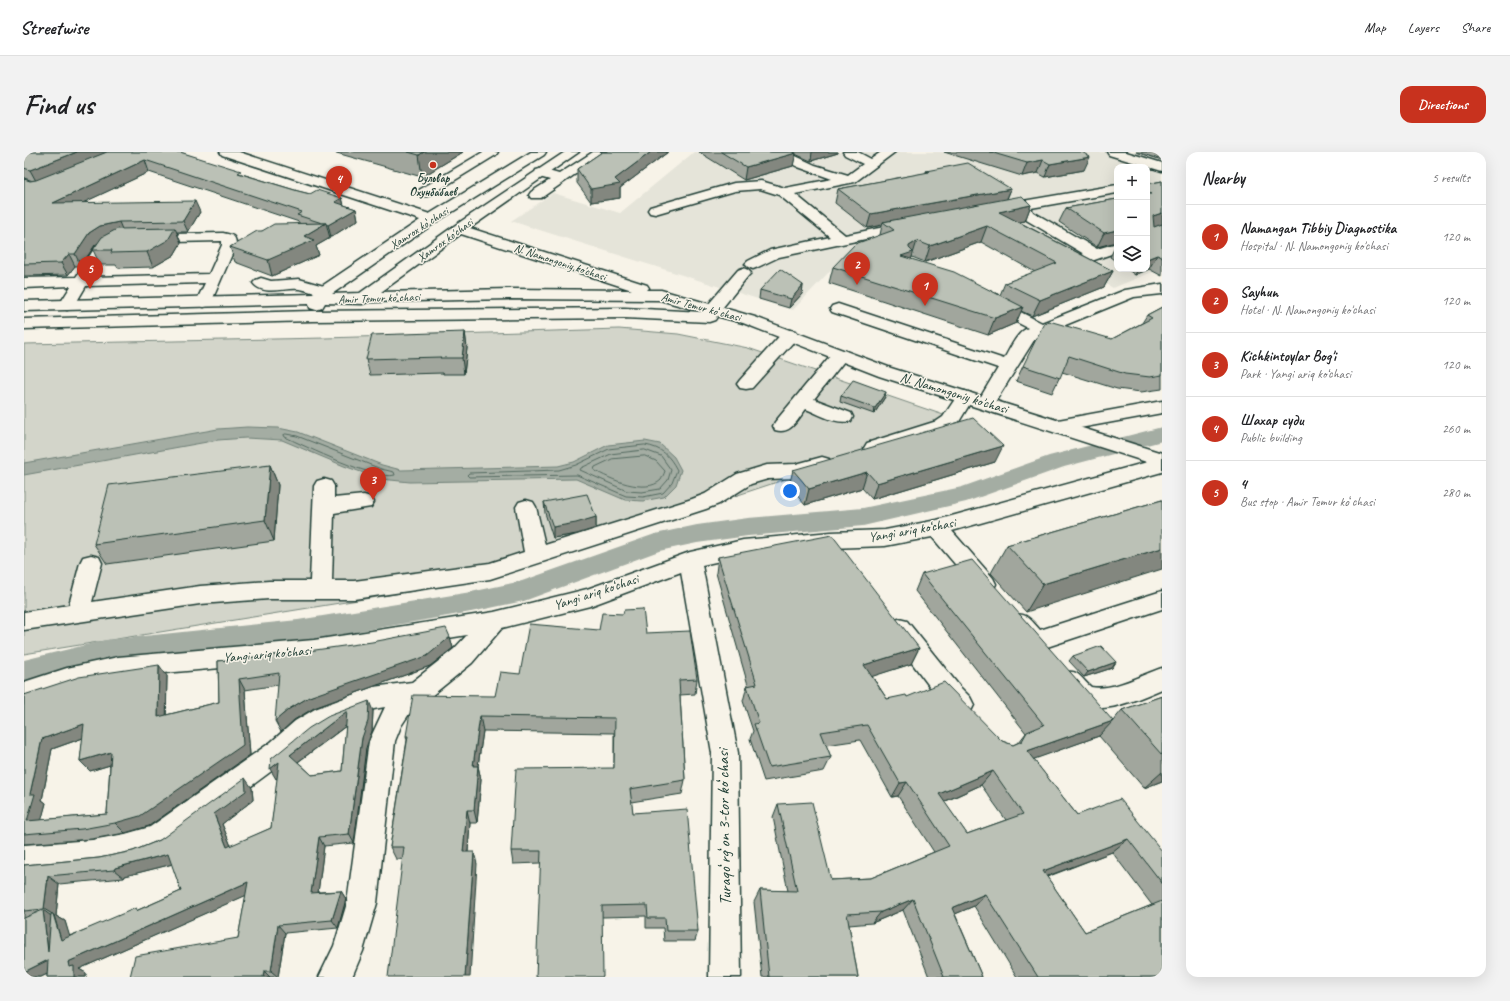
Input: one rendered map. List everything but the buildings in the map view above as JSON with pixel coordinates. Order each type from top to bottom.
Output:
[{"type":"main road","points":[[227,152],[431,220]]},
{"type":"main road","points":[[424,193],[492,152]]},
{"type":"main road","name":"Xamrox koʻchasi","points":[[322,295],[431,220],[537,152]]},
{"type":"main road","name":"Xamrox ko'chasi","points":[[312,316],[364,298],[460,229],[573,152]]},
{"type":"main road","points":[[536,195],[601,152]]},
{"type":"main road","points":[[778,152],[808,168],[850,179]]},
{"type":"main road","points":[[849,152],[872,164]]},
{"type":"main road","points":[[784,192],[850,179],[889,152]]},
{"type":"main road","points":[[1113,152],[1162,167]]},
{"type":"main road","points":[[541,173],[561,179]]},
{"type":"main road","points":[[655,210],[734,187],[761,186],[784,192],[841,239]]},
{"type":"main road","points":[[987,211],[1114,190]]},
{"type":"main road","points":[[1024,205],[1024,210],[1028,215],[1096,255]]},
{"type":"main road","points":[[714,309],[748,269],[775,253],[924,223]]},
{"type":"main road","name":"N. Namongoniy ko'chasi","points":[[460,229],[662,295]]},
{"type":"main road","points":[[67,305],[101,249],[111,242],[124,239],[223,237],[229,239],[229,244],[204,302]]},
{"type":"main road","points":[[1080,262],[1114,248]]},
{"type":"main road","points":[[24,283],[215,278]]},
{"type":"main road","points":[[261,283],[270,286],[299,284],[322,295],[312,316]]},
{"type":"main road","points":[[986,403],[1024,340],[1030,333],[1131,293],[1162,288]]},
{"type":"main road","name":"Amir Temur koʻchasi","points":[[24,306],[204,302],[322,295],[364,298],[509,294],[662,295],[749,320]]},
{"type":"main road","points":[[976,296],[1040,328]]},
{"type":"main road","points":[[838,309],[1008,366]]},
{"type":"main road","name":"Amir Temur koʻchasi","points":[[24,324],[312,316],[624,312],[749,320]]},
{"type":"main road","name":"N. Namongoniy ko'chasi","points":[[749,320],[885,372],[1081,433],[1162,460]]},
{"type":"main road","points":[[746,384],[790,335]]},
{"type":"main road","points":[[782,426],[840,355]]},
{"type":"main road","points":[[24,621],[200,595],[270,590],[354,590],[490,571],[698,504],[712,498],[744,479],[767,472],[796,471],[812,468],[944,425],[950,421],[965,397]]},
{"type":"main road","points":[[802,401],[844,417]]},
{"type":"main road","points":[[1058,426],[1162,407]]},
{"type":"main road","name":"Yangi ariq ko‘chasi","points":[[24,693],[67,678],[118,666],[314,650],[494,622],[590,597],[690,560],[743,548],[831,540],[885,538],[937,528],[1162,465]]},
{"type":"main road","points":[[321,590],[324,486]]},
{"type":"main road","points":[[323,507],[364,502]]},
{"type":"main road","points":[[526,507],[536,556]]},
{"type":"main road","points":[[937,528],[1077,690],[1084,695],[1093,699],[1105,698],[1162,678]]},
{"type":"main road","points":[[831,540],[846,558]]},
{"type":"main road","name":"Turaqoʻrgʻon 3-tor koʻchasi","points":[[690,560],[725,753],[725,977]]},
{"type":"main road","points":[[78,613],[91,563]]},
{"type":"main road","points":[[1035,641],[1162,600]]},
{"type":"main road","points":[[888,614],[951,695],[979,723]]},
{"type":"main road","points":[[335,977],[348,951],[362,903],[382,741],[390,722],[400,706],[463,656],[494,622]]},
{"type":"main road","points":[[24,859],[92,855],[140,846],[158,838],[280,750],[304,729],[324,717],[374,698],[418,692]]},
{"type":"shaded area","points":[[694,152],[1155,152],[1162,154],[1162,268],[1113,288],[976,214],[861,238],[793,310],[511,221],[553,193],[620,213]]},
{"type":"shaded area","points":[[619,329],[678,334],[748,348],[961,421],[482,580],[24,654],[24,344],[325,338]]},
{"type":"water","points":[[247,427],[278,428],[298,432],[382,465],[401,470],[558,466],[574,462],[608,445],[645,441],[660,444],[674,457],[681,470],[676,485],[664,497],[643,501],[625,500],[576,479],[410,482],[381,479],[344,466],[282,440],[246,438],[218,440],[24,475],[24,463],[218,429]]},
{"type":"waterway","points":[[24,672],[106,651],[298,631],[471,602],[524,591],[655,543],[697,534],[748,527],[863,517],[966,494],[1057,461],[1162,434]]},
{"type":"place","name":"Бульвар Охунбабаев","points":[[433,165]]},
{"type":"place","name":"Шахар суди","points":[[339,199]]},
{"type":"place","name":"Sayhun","points":[[857,285]]},
{"type":"place","name":"4","points":[[90,289]]},
{"type":"place","name":"Namangan Tibbiy Diagnostika","points":[[925,306]]},
{"type":"place","name":"Kichkintoylar Bog'i","points":[[373,500]]}]
